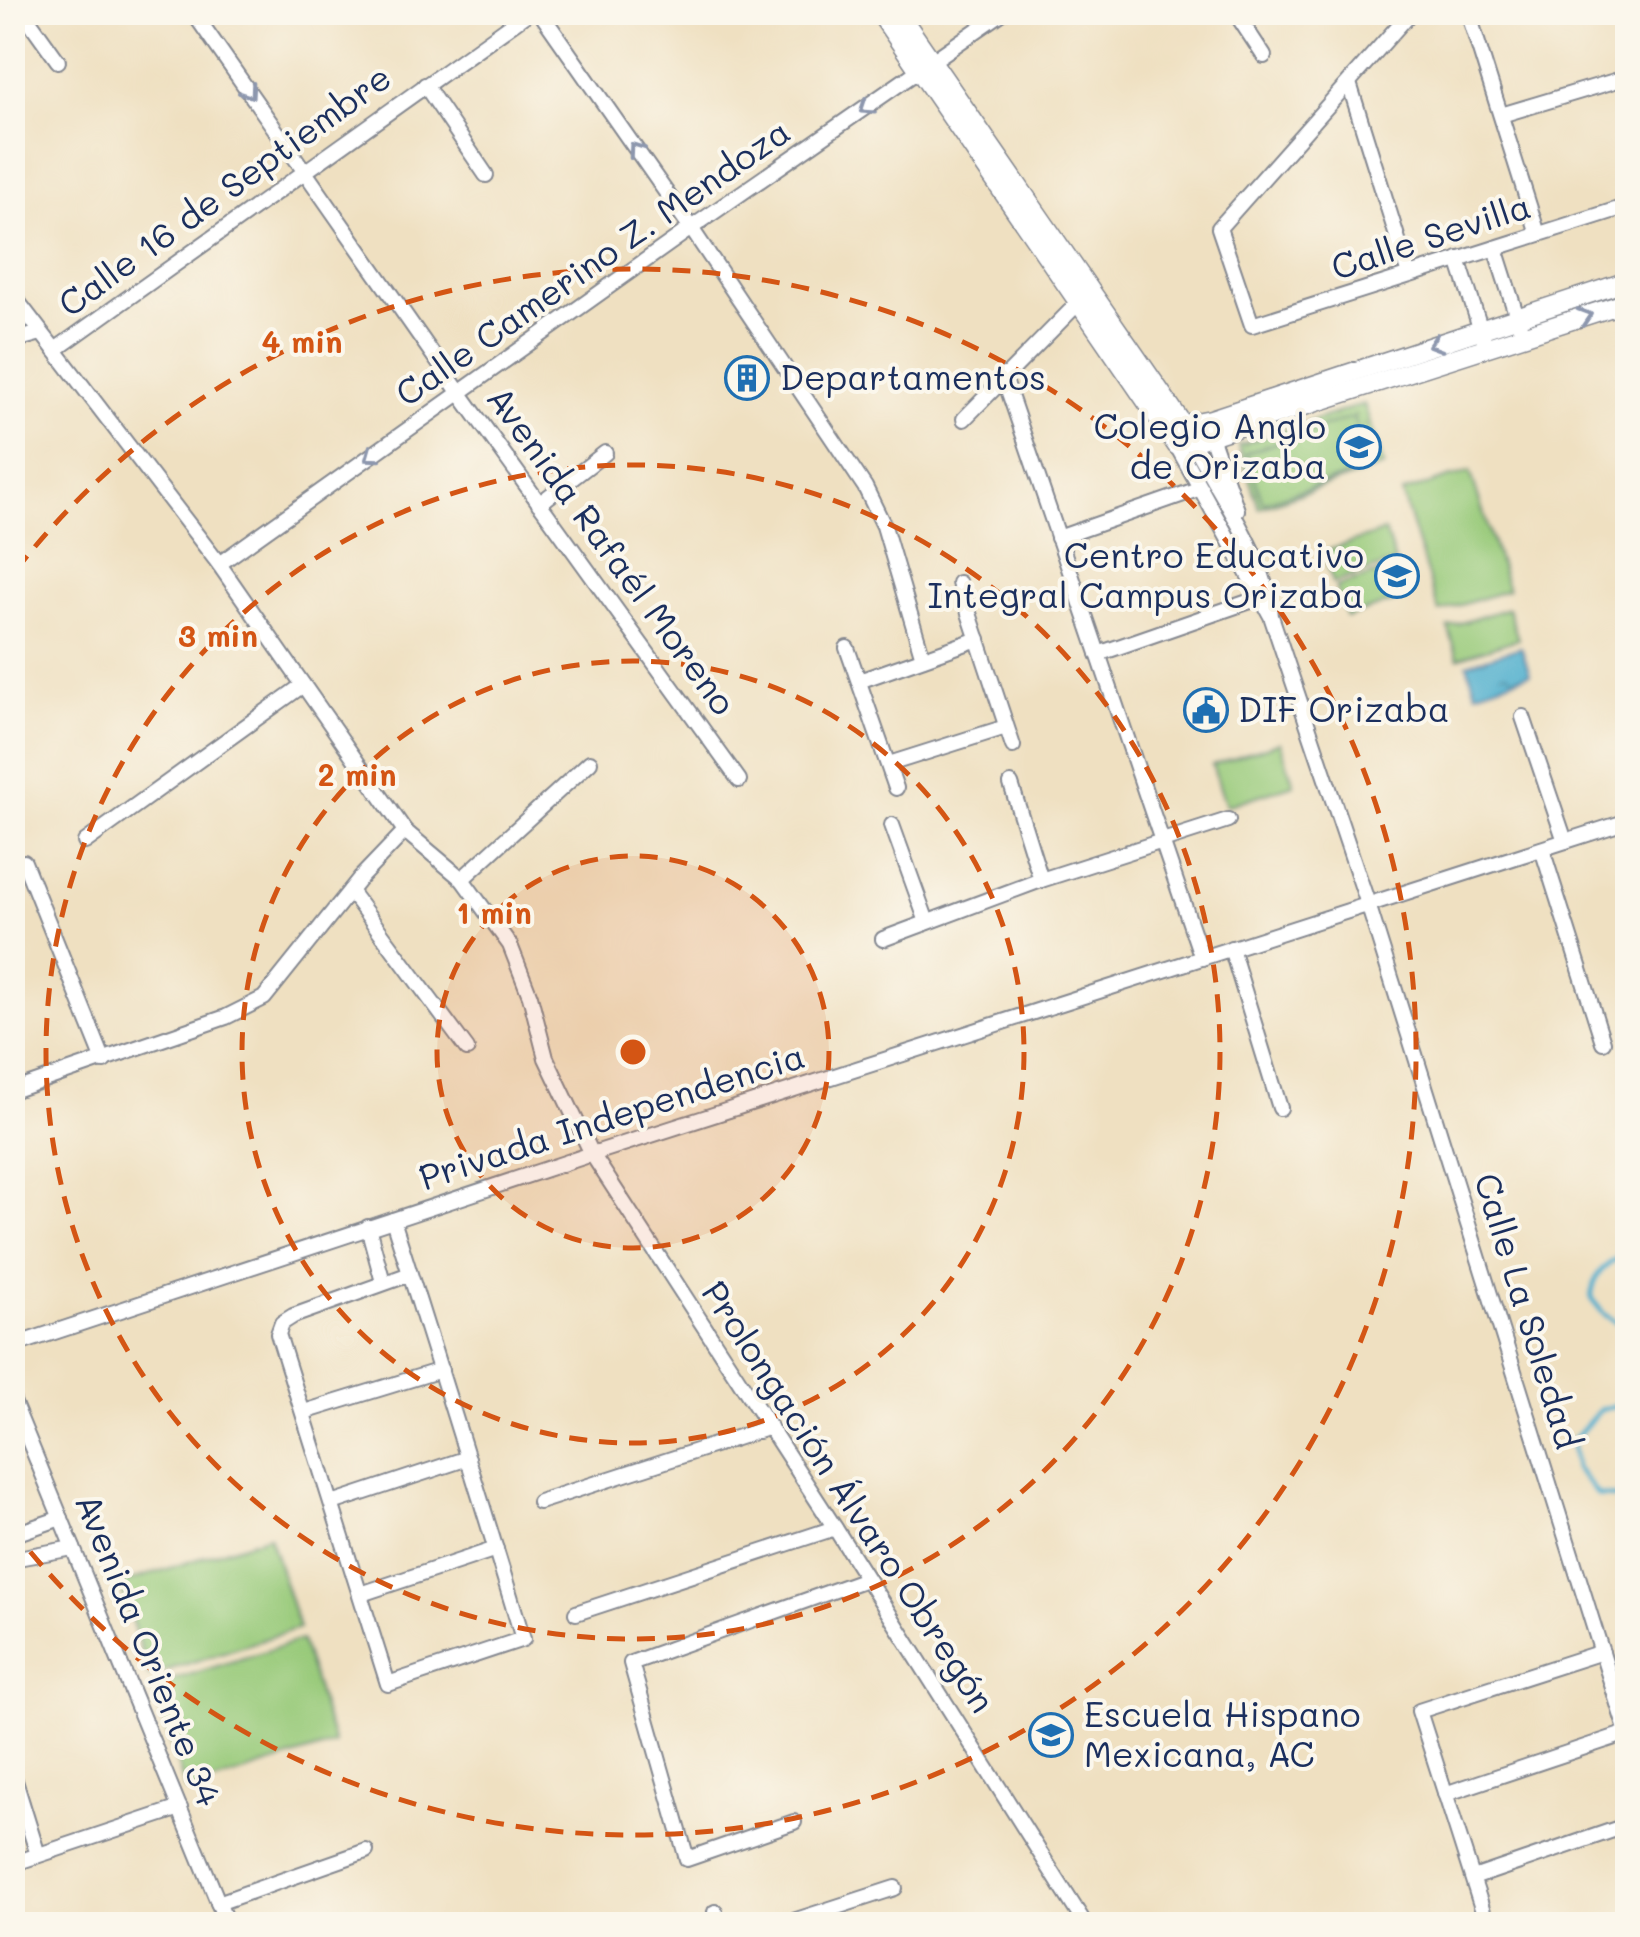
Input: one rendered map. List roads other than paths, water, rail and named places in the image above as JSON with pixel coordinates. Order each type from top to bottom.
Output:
[{"type":"street","points":[[22,12],[58,62]]},
{"type":"street","name":"Avenida Rafaél Moreno","points":[[192,12],[459,392],[740,780]]},
{"type":"street","name":"Calle 16 de Septiembre","points":[[55,350],[529,12]]},
{"type":"street","points":[[540,12],[692,228],[874,504],[923,658]]},
{"type":"street","points":[[879,12],[926,67],[1085,296],[1174,427],[1252,553]]},
{"type":"street","points":[[898,12],[926,67]]},
{"type":"street","name":"Calle Camerino Z. Mendoza","points":[[219,564],[1004,12]]},
{"type":"street","points":[[1235,12],[1264,56]]},
{"type":"street","points":[[1409,275],[1348,83],[1411,12]]},
{"type":"street","points":[[1468,12],[1538,234]]},
{"type":"street","points":[[1501,116],[1628,78]]},
{"type":"street","name":"Calle Sevilla","points":[[1348,83],[1219,228],[1252,324],[1628,206]]},
{"type":"street","points":[[425,85],[486,175]]},
{"type":"street","points":[[1495,248],[1523,336]]},
{"type":"street","points":[[1458,259],[1486,348]]},
{"type":"street","points":[[1184,444],[1211,427],[1628,280]]},
{"type":"street","name":"Prolongación Álvaro Obregón","points":[[12,294],[219,564],[405,832],[462,879],[510,946],[520,965],[546,1058],[592,1154],[770,1426],[1084,1924]]},
{"type":"street","points":[[964,418],[1085,296]]},
{"type":"street","points":[[1085,296],[1158,392],[1174,427]]},
{"type":"street","points":[[1174,427],[1211,427],[1486,348],[1628,302]]},
{"type":"street","points":[[12,341],[41,333]]},
{"type":"street","points":[[1003,375],[1202,958]]},
{"type":"street","points":[[1158,392],[1211,427],[1264,596]]},
{"type":"street","points":[[1184,444],[1201,488],[1264,596]]},
{"type":"street","points":[[539,504],[605,452]]},
{"type":"street","points":[[1058,538],[1201,488]]},
{"type":"street","points":[[959,583],[1013,746]]},
{"type":"street","points":[[1098,654],[1264,596]]},
{"type":"street","name":"Calle La Soledad","points":[[1264,596],[1368,904],[1627,1734]]},
{"type":"street","points":[[859,681],[978,640]]},
{"type":"street","points":[[847,648],[896,788]]},
{"type":"street","points":[[85,842],[304,685]]},
{"type":"street","points":[[1523,718],[1565,841]]},
{"type":"street","points":[[889,764],[1006,726]]},
{"type":"street","points":[[462,879],[590,762]]},
{"type":"street","points":[[1011,784],[1041,880]]},
{"type":"street","points":[[883,939],[1041,880],[1228,820]]},
{"type":"street","name":"Privada Independencia","points":[[12,1346],[592,1154],[1628,820]]},
{"type":"street","points":[[892,825],[927,922]]},
{"type":"street","points":[[12,1090],[226,1017],[264,998],[350,890],[405,832]]},
{"type":"street","points":[[1542,849],[1604,1042]]},
{"type":"street","points":[[24,862],[104,1061]]},
{"type":"street","points":[[350,890],[467,1050]]},
{"type":"street","points":[[1232,948],[1280,1108]]},
{"type":"street","points":[[392,1220],[410,1274],[441,1370],[523,1639],[388,1684],[278,1334],[282,1324],[410,1274]]},
{"type":"street","points":[[368,1227],[383,1282]]},
{"type":"street","points":[[304,1412],[441,1370]]},
{"type":"street","name":"Avenida Oriente 34","points":[[12,1398],[227,1924]]},
{"type":"street","points":[[539,1502],[770,1426]]},
{"type":"street","points":[[332,1503],[468,1458]]},
{"type":"street","points":[[12,1535],[61,1518]]},
{"type":"street","points":[[576,1612],[835,1528]]},
{"type":"street","points":[[12,1560],[73,1548]]},
{"type":"street","points":[[360,1594],[496,1549]]},
{"type":"street","points":[[794,1822],[687,1859],[631,1663],[866,1579]]},
{"type":"street","points":[[1487,1924],[1419,1710],[1602,1652]]},
{"type":"street","points":[[1446,1794],[1627,1734]]},
{"type":"street","points":[[12,1771],[38,1855]]},
{"type":"street","points":[[12,1864],[180,1808]]},
{"type":"street","points":[[1472,1878],[1628,1825]]},
{"type":"street","points":[[218,1904],[366,1851]]},
{"type":"street","points":[[784,1924],[896,1888]]},
{"type":"street","points":[[1612,1924],[1628,1920]]},
{"type":"water","points":[[1521,647],[1530,674],[1476,692],[1467,664]]},
{"type":"waterway","points":[[1628,1252],[1602,1270],[1591,1298],[1604,1314],[1628,1329]]},
{"type":"waterway","points":[[1628,1402],[1600,1410],[1572,1441],[1576,1468],[1598,1495],[1628,1499]]},
{"type":"place","name":"Departamentos","points":[[747,378]]},
{"type":"place","name":"Colegio Anglo de Orizaba","points":[[1359,447]]},
{"type":"place","name":"Centro Educativo Integral Campus Orizaba","points":[[1397,576]]},
{"type":"place","name":"DIF Orizaba","points":[[1206,710]]},
{"type":"place","name":"Escuela Hispano Mexicana, AC","points":[[1051,1735]]}]
